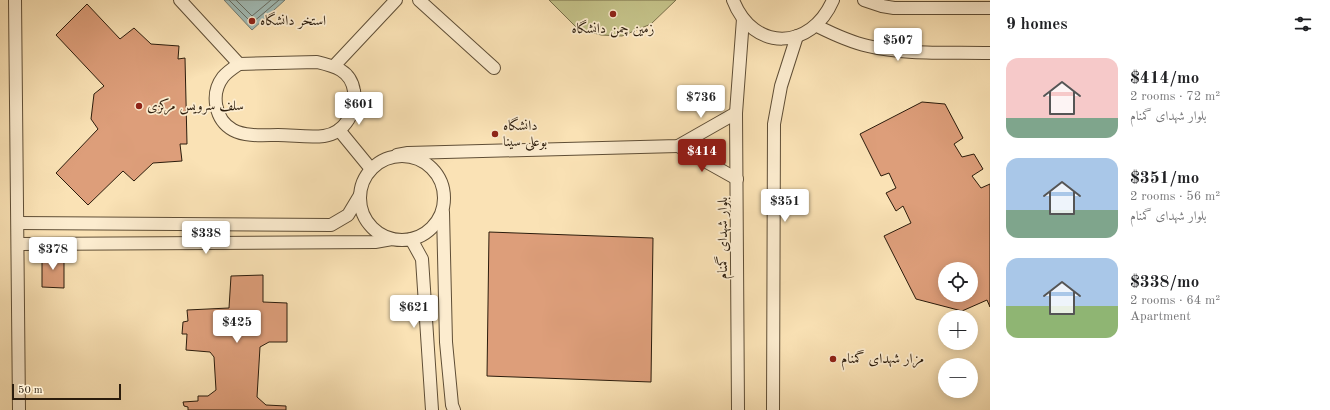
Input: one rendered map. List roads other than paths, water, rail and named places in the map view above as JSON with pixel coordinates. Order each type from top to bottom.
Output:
[{"type":"street","points":[[15,0],[19,410]]},
{"type":"street","points":[[180,0],[239,64]]},
{"type":"street","points":[[334,66],[396,0]]},
{"type":"street","points":[[419,0],[494,68]]},
{"type":"street","points":[[733,0],[747,24],[760,33],[774,38],[789,38],[797,36],[817,26],[827,14],[833,0]]},
{"type":"street","points":[[864,0],[894,8],[990,8]]},
{"type":"street","name":"بلوار شهدای گمنام","points":[[738,410],[736,113],[743,18]]},
{"type":"street","points":[[817,26],[852,42],[889,50],[990,53]]},
{"type":"street","points":[[773,410],[774,124],[781,86],[797,36]]},
{"type":"street","points":[[317,62],[334,66],[344,71],[350,79],[354,90],[355,101],[350,119],[339,130],[325,136],[247,134],[234,130],[224,123],[217,111],[216,96],[222,78],[239,64],[317,62]]},
{"type":"street","points":[[18,223],[331,225],[348,215],[360,195],[363,181],[371,168],[383,160],[397,155],[408,153],[678,146],[736,113]]},
{"type":"street","points":[[339,130],[371,168]]},
{"type":"street","points":[[678,146],[737,179]]},
{"type":"street","points":[[397,155],[411,156],[424,161],[434,170],[442,182],[445,195],[443,210],[446,342],[452,405],[454,410]]},
{"type":"street","points":[[360,195],[362,210],[368,223],[378,233],[392,239]]},
{"type":"street","points":[[18,244],[375,242],[392,239],[411,239],[422,236],[439,220],[443,210]]},
{"type":"street","points":[[411,239],[422,259],[432,410]]},
{"type":"water","name":"استخر دانشگاه","points":[[224,0],[285,0],[252,30]]},
{"type":"place","name":"زمین چمن دانشگاه","points":[[613,14]]},
{"type":"place","name":"استخر دانشگاه","points":[[252,21]]},
{"type":"place","name":"سلف سرویس مرکزی","points":[[139,106]]},
{"type":"place","name":"دانشگاه بوعلی سینا","points":[[495,134]]},
{"type":"place","name":"مزار شهدای گمنام","points":[[833,359]]}]
